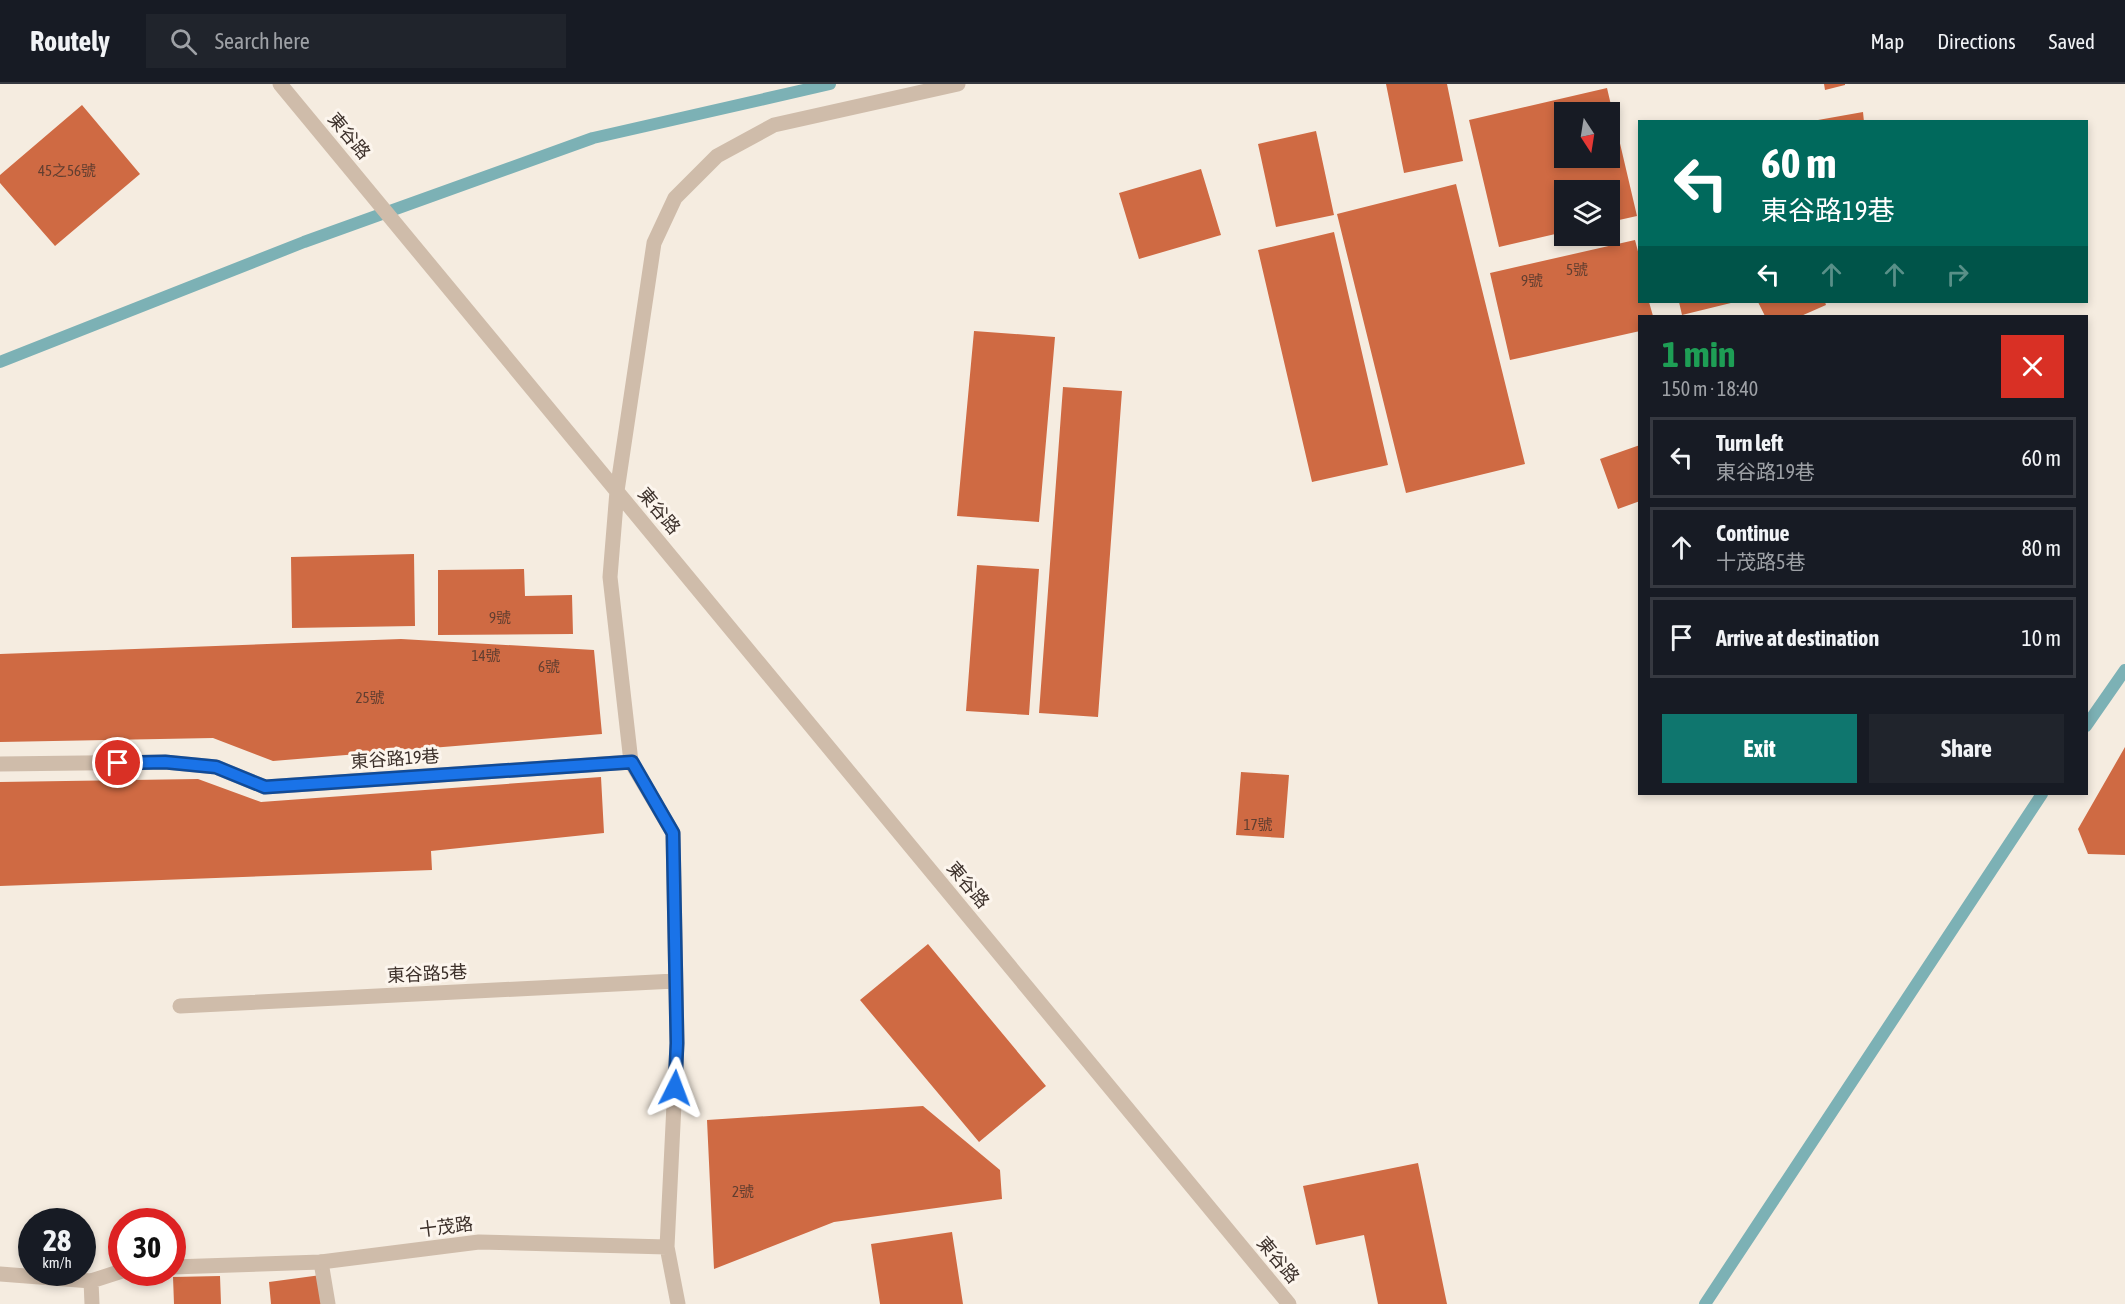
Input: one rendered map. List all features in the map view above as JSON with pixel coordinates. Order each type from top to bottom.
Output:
[{"type":"street","name":"東谷路","points":[[280,84],[1289,1304]]},
{"type":"street","name":"東谷路","points":[[667,1247],[677,1043],[673,833],[632,762],[610,577],[617,491],[654,243],[675,198],[717,156],[774,125],[958,84]]},
{"type":"street","name":"東谷路19巷","points":[[0,764],[165,762],[216,767],[265,787],[632,762]]},
{"type":"street","name":"東谷路5巷","points":[[180,1006],[675,981]]},
{"type":"street","name":"十茂路","points":[[186,1267],[321,1262],[479,1242],[667,1247]]},
{"type":"street","points":[[667,1247],[678,1304]]},
{"type":"street","points":[[321,1262],[328,1304]]},
{"type":"street","points":[[0,1274],[18,1275]]},
{"type":"street","points":[[91,1286],[92,1304]]},
{"type":"building","points":[[1386,84],[1447,84],[1463,161],[1404,173]]},
{"type":"building","points":[[1824,84],[1845,84],[1845,85],[1825,90]]},
{"type":"building","points":[[1607,88],[1610,102],[1554,102],[1554,168],[1620,168],[1620,143],[1637,216],[1620,220],[1620,180],[1554,180],[1554,234],[1499,247],[1469,120]]},
{"type":"building","points":[[82,105],[140,174],[55,246],[0,183],[0,175]]},
{"type":"building","points":[[1863,112],[1864,120],[1818,120]]},
{"type":"building","points":[[1316,131],[1334,215],[1276,227],[1258,144]]},
{"type":"building","points":[[1201,169],[1221,235],[1139,259],[1119,193]]},
{"type":"building","points":[[1456,184],[1525,464],[1406,493],[1337,214]]},
{"type":"building","points":[[1334,232],[1388,465],[1312,482],[1258,250]]},
{"type":"building","points":[[1635,240],[1638,251],[1638,303],[1649,303],[1653,315],[1638,315],[1638,331],[1510,360],[1490,273],[1609,246],[1620,246],[1620,243]]},
{"type":"building","points":[[1679,303],[1731,303],[1682,315]]},
{"type":"building","points":[[1758,303],[1825,303],[1826,305],[1803,315],[1764,315]]},
{"type":"building","points":[[974,331],[1055,337],[1039,522],[957,516]]},
{"type":"building","points":[[1063,387],[1122,391],[1098,717],[1039,713]]},
{"type":"building","points":[[1638,446],[1638,502],[1618,509],[1600,459]]},
{"type":"building","points":[[414,554],[415,626],[292,628],[291,557]]},
{"type":"building","points":[[977,565],[1039,569],[1029,715],[966,711]]},
{"type":"building","points":[[524,569],[525,596],[572,595],[573,634],[438,635],[438,570]]},
{"type":"building","points":[[401,639],[594,650],[602,734],[273,761],[213,738],[0,742],[0,654]]},
{"type":"building","points":[[2125,747],[2125,855],[2088,854],[2078,829]]},
{"type":"building","points":[[1241,772],[1289,775],[1284,838],[1236,835]]},
{"type":"building","points":[[601,777],[604,833],[431,851],[432,870],[0,886],[0,782],[198,779],[261,802]]},
{"type":"building","points":[[928,944],[1046,1086],[979,1142],[860,1000]]},
{"type":"building","points":[[923,1106],[1000,1170],[1002,1199],[834,1222],[714,1269],[707,1120]]},
{"type":"building","points":[[1418,1163],[1447,1304],[1378,1304],[1364,1235],[1316,1245],[1303,1186]]},
{"type":"building","points":[[952,1232],[963,1304],[880,1304],[871,1244]]},
{"type":"building","points":[[321,1275],[325,1304],[271,1304],[269,1282]]},
{"type":"building","points":[[220,1276],[221,1304],[174,1304],[173,1286],[186,1286],[186,1277]]},
{"type":"waterway","points":[[0,362],[304,242],[593,138],[830,84]]},
{"type":"waterway","points":[[2088,723],[2125,670]]},
{"type":"waterway","points":[[1705,1304],[2041,795]]},
{"type":"route","points":[[118,763],[165,762],[216,767],[265,787],[632,762],[673,833],[677,1043],[675,1088]]}]
